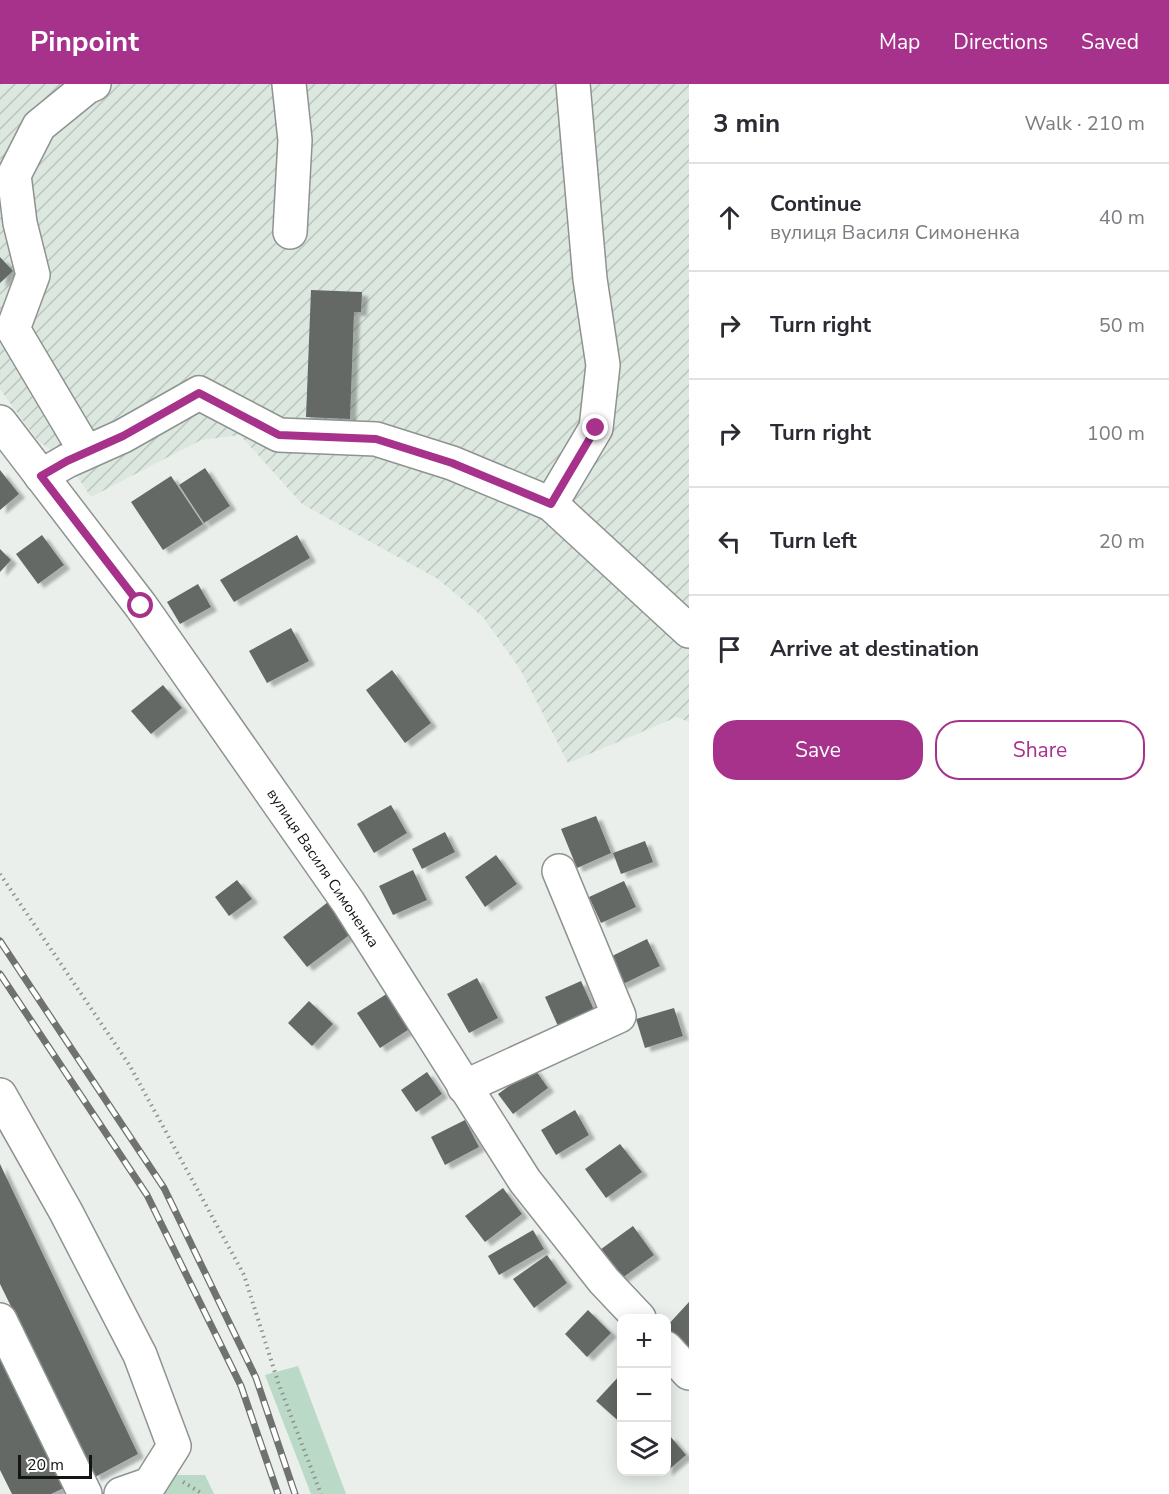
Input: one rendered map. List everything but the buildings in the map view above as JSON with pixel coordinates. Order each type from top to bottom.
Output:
[{"type":"street","points":[[86,452],[13,329],[33,275],[20,223],[14,176],[39,126],[87,87],[94,84]]},
{"type":"street","points":[[290,84],[295,141],[290,232]]},
{"type":"street","points":[[551,504],[596,428],[603,365],[590,279],[573,84]]},
{"type":"street","points":[[41,476],[86,452],[123,436],[199,393],[279,435],[376,439],[452,463],[551,504],[689,632]]},
{"type":"street","name":"вулиця Василя Симоненка","points":[[0,422],[141,606],[342,893],[525,1181],[604,1281],[635,1314]]},
{"type":"street","points":[[464,1087],[619,1016],[559,871]]},
{"type":"street","points":[[0,1095],[66,1212],[140,1355],[174,1446],[150,1484],[121,1494]]},
{"type":"street","points":[[0,1320],[86,1494]]},
{"type":"street","points":[[671,1353],[689,1373]]},
{"type":"path","points":[[0,874],[130,1066],[244,1275],[278,1382],[321,1494]]},
{"type":"shaded area","points":[[0,84],[689,84],[689,722],[677,717],[568,763],[520,669],[483,617],[438,579],[302,504],[240,435],[201,440],[91,497],[67,461],[38,441],[0,389]]},
{"type":"green space","points":[[298,1366],[346,1494],[311,1494],[265,1375]]},
{"type":"green space","points":[[159,1475],[205,1475],[214,1494],[110,1494]]},
{"type":"railway","points":[[0,941],[164,1188],[256,1378],[295,1494]]},
{"type":"railway","points":[[0,974],[147,1195],[241,1386],[278,1494]]},
{"type":"route","points":[[141,606],[41,476],[67,461],[123,436],[199,393],[279,435],[376,439],[452,463],[551,504],[596,428]]}]
